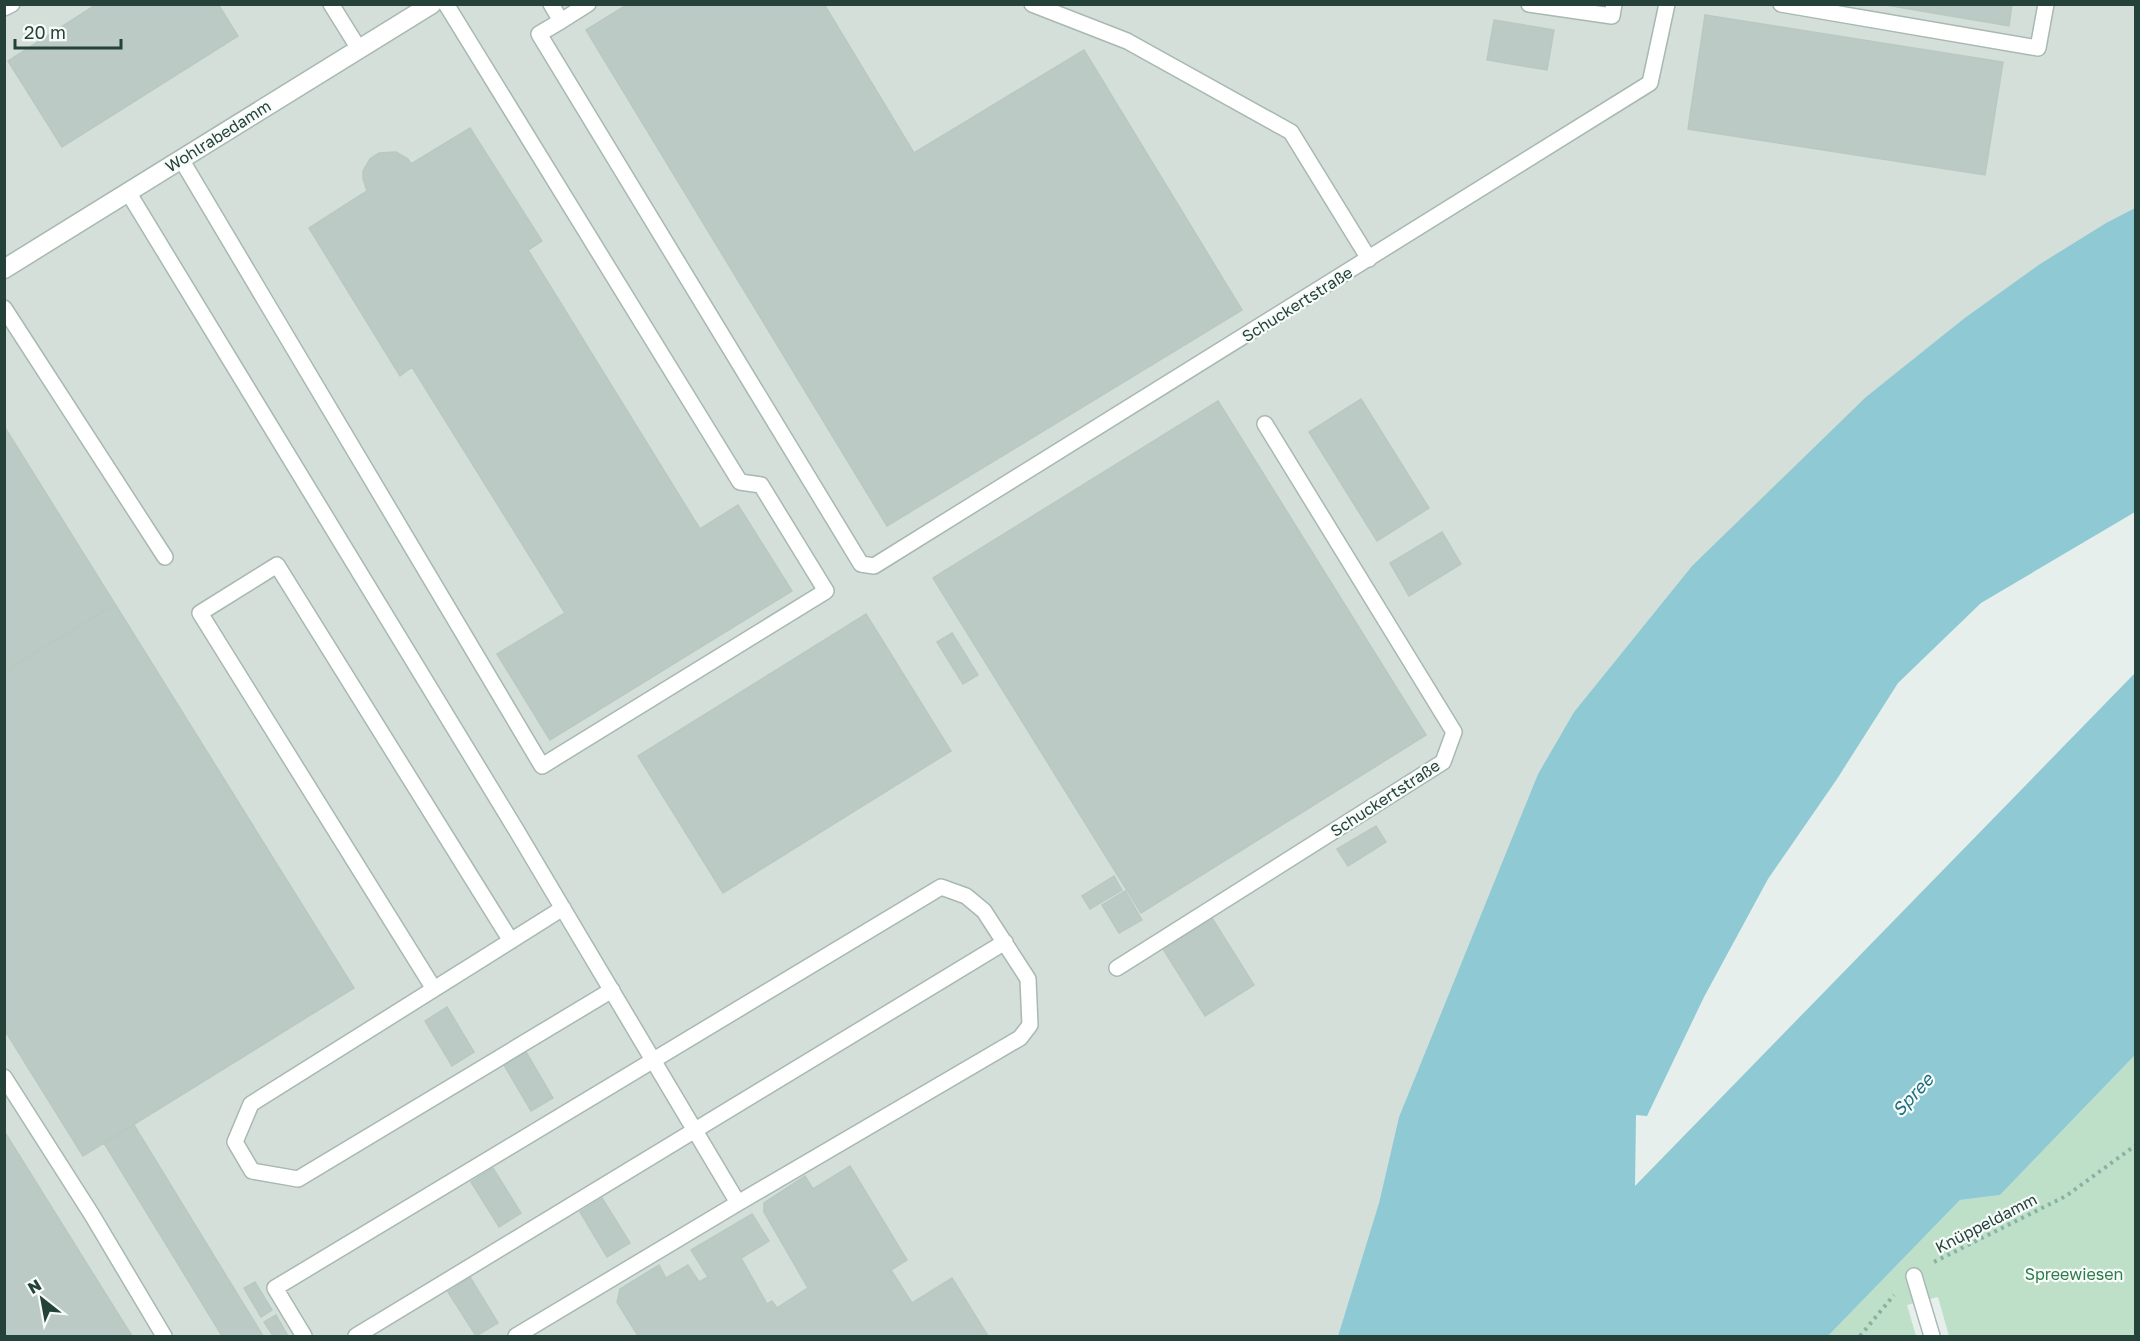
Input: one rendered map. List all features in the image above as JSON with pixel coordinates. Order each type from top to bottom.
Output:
[{"type":"street","name":"Wohlrabedamm","points":[[4,269],[432,4]]},
{"type":"lane","points":[[4,8],[12,4]]},
{"type":"lane","points":[[331,4],[359,50]]},
{"type":"lane","points":[[181,159],[542,766],[826,591],[761,485],[740,482],[446,4]]},
{"type":"lane","points":[[551,4],[561,21],[588,4]]},
{"type":"lane","points":[[1032,4],[1127,41],[1291,132],[1369,259]]},
{"type":"lane","points":[[1529,4],[1612,16],[1614,4]]},
{"type":"lane","name":"Schuckertstraße","points":[[561,21],[539,34],[861,564],[874,566],[1650,83],[1667,4]]},
{"type":"lane","points":[[1781,4],[2038,48],[2046,4]]},
{"type":"lane","points":[[128,192],[563,908],[738,1203]]},
{"type":"lane","points":[[4,308],[165,557]]},
{"type":"lane","name":"Schuckertstraße","points":[[1117,968],[1443,762],[1454,732],[1265,424]]},
{"type":"lane","points":[[435,989],[200,612],[277,565],[511,941]]},
{"type":"lane","points":[[304,1336],[275,1287],[941,887],[966,896],[984,911],[1028,980],[1030,1025],[1020,1038],[516,1336]]},
{"type":"lane","points":[[563,908],[251,1104],[235,1142],[252,1172],[298,1179],[612,990]]},
{"type":"lane","points":[[356,1336],[1005,942]]},
{"type":"lane","points":[[4,1077],[92,1215],[164,1336]]},
{"type":"lane","points":[[1914,1276],[1932,1336]]},
{"type":"path","name":"Knüppeldamm","points":[[1860,1336],[1879,1310],[1914,1276],[1948,1253],[2066,1196],[2136,1145]]},
{"type":"shaded area","points":[[5,5],[2135,5],[2135,208],[2106,223],[2040,264],[1966,317],[1692,566],[1574,712],[1538,774],[1399,1117],[1379,1203],[1338,1336],[5,1336]]},
{"type":"green space","name":"Spreewiesen","points":[[2135,1055],[2135,1336],[1949,1336],[1938,1297],[1907,1305],[1916,1336],[1828,1336],[1960,1200],[2000,1195]]},
{"type":"water","name":"Spree","points":[[2135,208],[2135,512],[1981,603],[1898,683],[1837,779],[1768,879],[1704,997],[1647,1116],[1636,1115],[1635,1186],[2135,673],[2135,1055],[2000,1195],[1960,1200],[1828,1336],[1338,1336],[1379,1203],[1399,1117],[1538,774],[1574,712],[1692,566],[1866,397],[1966,317],[2040,264],[2106,223]]},
{"type":"building","points":[[97,4],[218,4],[238,36],[62,147],[8,61]]},
{"type":"building","points":[[628,4],[824,4],[914,153],[1084,50],[1242,310],[887,526],[586,30]]},
{"type":"building","points":[[1880,4],[2012,4],[2009,26]]},
{"type":"building","points":[[1705,15],[2003,62],[1985,175],[1688,129]]},
{"type":"building","points":[[1494,20],[1554,30],[1547,70],[1487,60]]},
{"type":"building","points":[[470,128],[542,241],[528,250],[700,529],[738,505],[792,591],[550,740],[497,654],[565,613],[412,367],[400,376],[309,228],[367,191],[363,171],[370,159],[379,153],[396,152],[408,159],[411,164]]},
{"type":"building","points":[[1361,399],[1429,508],[1377,541],[1309,432]]},
{"type":"building","points":[[1218,401],[1426,735],[1141,913],[933,578]]},
{"type":"building","points":[[4,426],[115,604],[4,672]]},
{"type":"building","points":[[1442,532],[1461,564],[1409,596],[1390,563]]},
{"type":"building","points":[[115,604],[354,988],[83,1156],[4,1029],[4,672]]},
{"type":"building","points":[[866,614],[951,751],[723,893],[638,756]]},
{"type":"building","points":[[952,633],[978,675],[963,684],[937,642]]},
{"type":"building","points":[[1376,826],[1386,842],[1348,866],[1337,849]]},
{"type":"building","points":[[1114,876],[1122,890],[1090,909],[1082,896]]},
{"type":"building","points":[[1125,891],[1142,920],[1119,933],[1102,905]]},
{"type":"building","points":[[1212,918],[1254,985],[1205,1016],[1163,949]]},
{"type":"building","points":[[447,1007],[474,1052],[452,1066],[425,1021]]},
{"type":"building","points":[[526,1052],[553,1098],[531,1111],[504,1065]]},
{"type":"building","points":[[134,1125],[263,1336],[222,1336],[104,1143]]},
{"type":"building","points":[[4,1131],[132,1336],[4,1336]]},
{"type":"building","points":[[850,1166],[907,1260],[891,1270],[912,1303],[952,1278],[988,1336],[638,1336],[617,1302],[620,1289],[659,1265],[666,1278],[688,1265],[699,1282],[708,1277],[691,1250],[752,1214],[769,1241],[741,1258],[767,1304],[772,1301],[777,1308],[808,1288],[764,1212],[764,1203],[805,1176],[813,1189]]},
{"type":"building","points":[[493,1168],[521,1213],[499,1227],[471,1182]]},
{"type":"building","points":[[602,1198],[630,1243],[607,1257],[580,1212]]},
{"type":"building","points":[[470,1277],[498,1323],[476,1336],[448,1292]]},
{"type":"building","points":[[255,1282],[272,1310],[261,1317],[244,1288]]},
{"type":"building","points":[[276,1315],[288,1336],[273,1336],[264,1322]]}]
